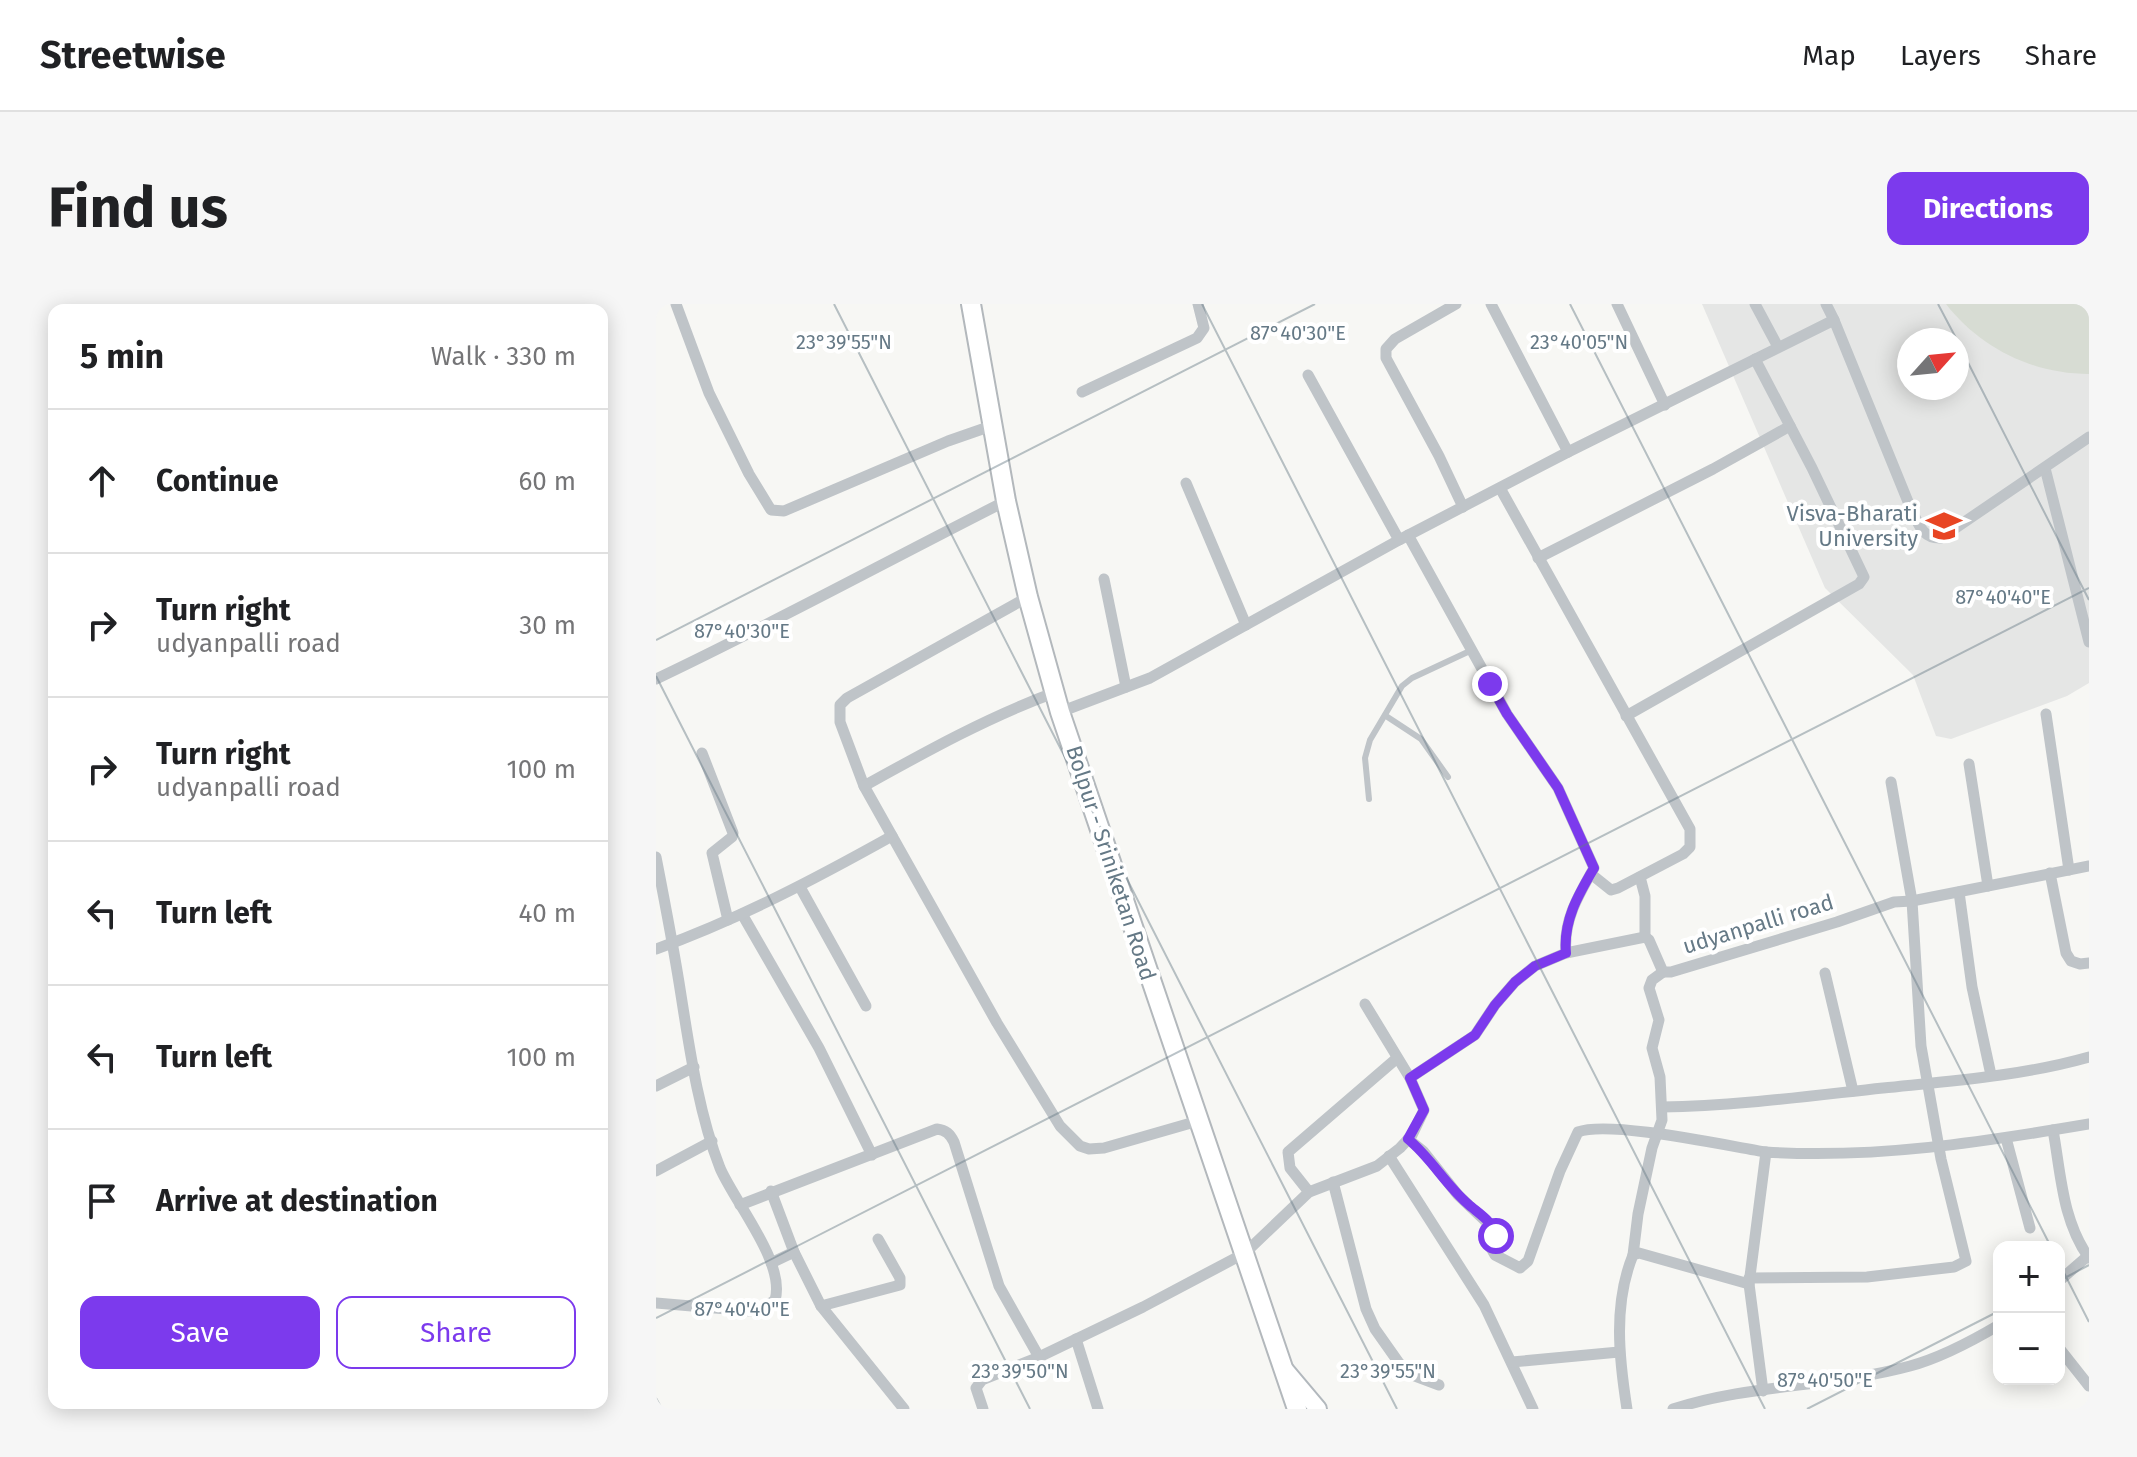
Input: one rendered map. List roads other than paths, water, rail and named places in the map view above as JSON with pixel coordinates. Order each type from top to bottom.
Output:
[{"type":"main road","name":"Bolpur - Sriniketan Road","points":[[971,304],[1006,501],[1028,597],[1060,712],[1297,1409]]},
{"type":"street","points":[[676,304],[709,393],[749,474],[771,510],[784,511],[948,441],[994,425]]},
{"type":"street","points":[[1082,392],[1197,338],[1204,328],[1198,304]]},
{"type":"street","points":[[1456,304],[1395,339],[1386,349],[1386,358],[1463,507]]},
{"type":"street","points":[[1491,304],[1568,452]]},
{"type":"street","points":[[1617,304],[1665,405]]},
{"type":"street","points":[[1755,304],[1778,347]]},
{"type":"street","points":[[1826,304],[1911,509],[1922,532],[1931,539],[1941,538],[2089,437]]},
{"type":"street","points":[[1060,712],[1150,678],[1568,452],[1834,320]]},
{"type":"street","points":[[1626,716],[1809,614],[1859,584],[1864,577],[1755,359]]},
{"type":"street","points":[[1308,375],[1507,714],[1558,788],[1588,853],[1594,868],[1570,911],[1564,938],[1566,953]]},
{"type":"street","points":[[1538,558],[1790,426]]},
{"type":"street","points":[[2045,468],[2089,642]]},
{"type":"street","points":[[1186,483],[1246,625]]},
{"type":"street","points":[[1500,488],[1690,829],[1690,847],[1683,854],[1640,877],[1611,890],[1591,874]]},
{"type":"street","points":[[656,679],[748,635],[1006,501]]},
{"type":"street","points":[[1104,579],[1126,687]]},
{"type":"street","points":[[1028,597],[847,698],[840,705],[840,722],[864,786],[997,1023],[1060,1126],[1072,1140],[1089,1149],[1104,1148],[1198,1121]]},
{"type":"street","points":[[864,786],[984,722],[1056,692]]},
{"type":"street","points":[[2046,714],[2069,870]]},
{"type":"street","points":[[702,753],[733,833],[712,853],[728,920]]},
{"type":"street","points":[[1969,764],[1988,886]]},
{"type":"street","points":[[1633,1255],[1639,1253],[1749,1281],[1867,1277],[1964,1264],[1966,1256],[1921,1046],[1912,901],[1891,782]]},
{"type":"street","points":[[656,949],[800,887],[892,836]]},
{"type":"street","points":[[656,857],[694,1067],[712,1141],[720,1167],[771,1263],[778,1290],[775,1300],[760,1310],[656,1303]]},
{"type":"street","name":"udyanpalli road","points":[[1645,937],[1663,972],[1798,934],[1894,902],[2089,866]]},
{"type":"street","points":[[2050,873],[2066,953],[2071,961],[2089,963]]},
{"type":"street","points":[[1410,1078],[1475,1035],[1515,982],[1535,966],[1566,953],[1645,937],[1645,896],[1640,877]]},
{"type":"street","points":[[800,887],[866,1006]]},
{"type":"street","points":[[1959,892],[1972,987],[1991,1075]]},
{"type":"street","points":[[742,914],[819,1048],[872,1155]]},
{"type":"street","points":[[1627,1409],[1619,1352],[1622,1294],[1633,1255],[1638,1214],[1662,1107],[1660,1077],[1652,1048],[1659,1020],[1649,988],[1652,980],[1663,972]]},
{"type":"street","points":[[1825,973],[1853,1091]]},
{"type":"street","points":[[983,1409],[977,1396],[978,1383],[1143,1307],[1245,1253],[1309,1192],[1363,1172],[1389,1156],[1408,1139],[1424,1110],[1410,1078],[1365,1004]]},
{"type":"street","points":[[1662,1107],[1712,1107],[1929,1083],[2089,1057]]},
{"type":"street","points":[[1309,1192],[1290,1168],[1288,1152],[1396,1059]]},
{"type":"street","points":[[656,1086],[694,1067]]},
{"type":"street","points":[[1408,1139],[1423,1151],[1458,1195],[1491,1224],[1496,1233],[1491,1248],[1495,1255],[1520,1268],[1526,1264],[1531,1253],[1560,1171],[1578,1132],[1596,1128],[1766,1152],[1805,1154],[1940,1146],[2089,1124]]},
{"type":"street","points":[[740,1205],[937,1129],[943,1130],[951,1135],[999,1286],[1039,1357]]},
{"type":"street","points":[[2053,1130],[2067,1216],[2088,1256],[2065,1276]]},
{"type":"street","points":[[2006,1138],[2030,1228]]},
{"type":"street","points":[[657,1169],[712,1141]]},
{"type":"street","points":[[1763,1391],[1749,1281],[1766,1152]]},
{"type":"street","points":[[1389,1156],[1464,1271],[1533,1409]]},
{"type":"street","points":[[1333,1182],[1366,1309],[1375,1329],[1399,1363],[1415,1376],[1439,1385]]},
{"type":"street","points":[[771,1191],[794,1252],[821,1306],[904,1409]]},
{"type":"street","points":[[821,1306],[900,1285],[900,1278],[878,1239]]},
{"type":"street","points":[[771,1263],[794,1252]]},
{"type":"street","points":[[1673,1409],[1911,1366],[1993,1329]]},
{"type":"street","points":[[1076,1339],[1098,1409]]},
{"type":"street","points":[[1512,1362],[1619,1352]]},
{"type":"street","points":[[2065,1356],[2089,1386]]},
{"type":"street","points":[[1282,1367],[1318,1409]]},
{"type":"lane","points":[[1369,799],[1365,758],[1370,740],[1402,686],[1412,678],[1472,650]]},
{"type":"lane","points":[[1386,716],[1421,739],[1448,777]]},
{"type":"place","name":"Visva-Bharati University","points":[[1944,526]]}]
